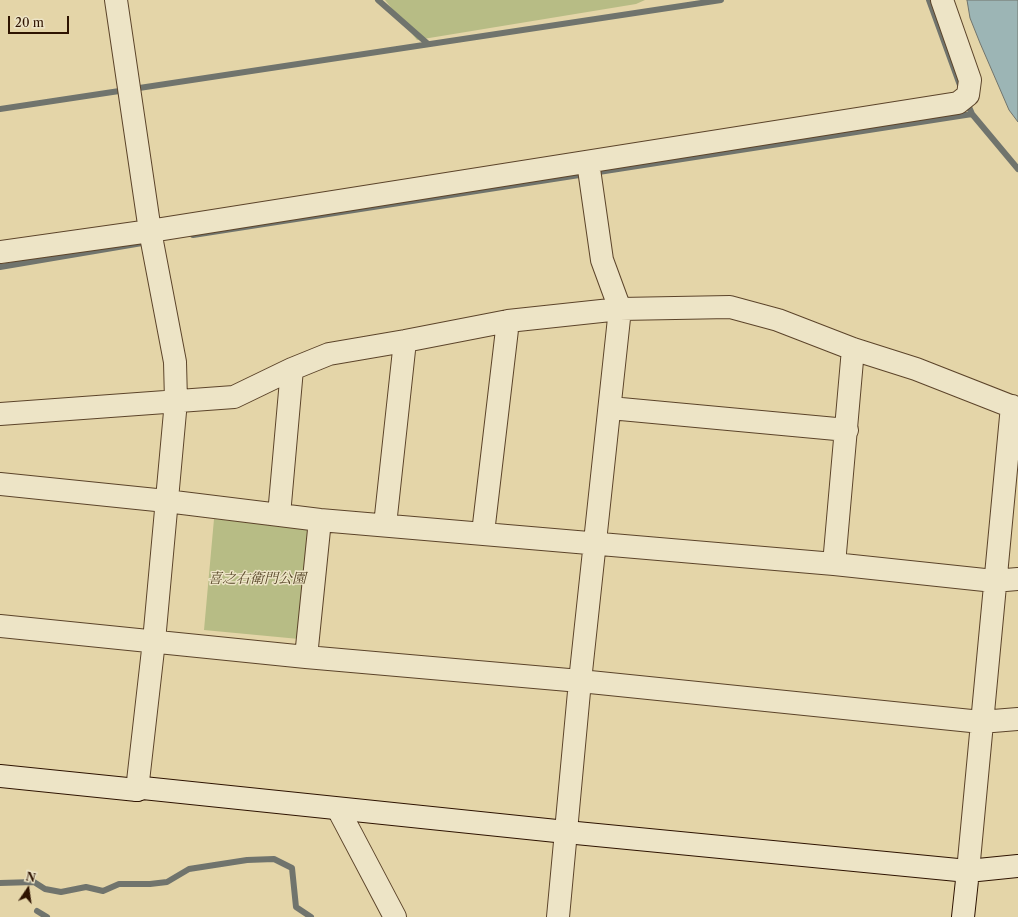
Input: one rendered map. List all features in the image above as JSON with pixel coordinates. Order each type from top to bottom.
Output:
[{"type":"street","points":[[116,0],[150,230],[175,362],[176,401],[154,642],[137,790]]},
{"type":"street","points":[[0,252],[588,162],[958,102],[968,95],[970,80],[942,0]]},
{"type":"street","points":[[558,917],[580,681],[620,309],[602,260],[588,162]]},
{"type":"street","points":[[0,414],[234,397],[292,369],[329,354],[404,341],[508,320],[620,309],[730,307],[778,320],[853,349],[916,369],[1015,408],[994,581],[963,917]]},
{"type":"street","points":[[483,533],[508,320]]},
{"type":"street","points":[[385,525],[404,341]]},
{"type":"street","points":[[834,564],[853,349]]},
{"type":"street","points":[[279,515],[292,369]]},
{"type":"street","points":[[610,408],[847,430]]},
{"type":"street","points":[[0,484],[166,501],[320,520],[834,564],[994,581],[1018,579]]},
{"type":"street","points":[[306,656],[320,520]]},
{"type":"street","points":[[0,626],[154,642],[580,681],[980,722],[1018,719]]},
{"type":"street","points":[[0,776],[137,790],[142,788],[566,832],[968,871],[1018,866]]},
{"type":"street","points":[[338,809],[395,917]]},
{"type":"green space","points":[[385,0],[645,0],[636,4],[417,40]]},
{"type":"green space","name":"喜之右衛門公園","points":[[214,519],[310,529],[299,639],[204,630]]},
{"type":"water","points":[[967,0],[1018,0],[1018,122],[1009,110],[980,43],[970,18]]},
{"type":"waterway","points":[[378,0],[428,44]]},
{"type":"waterway","points":[[0,109],[721,0]]},
{"type":"waterway","points":[[929,0],[961,88]]},
{"type":"waterway","points":[[966,100],[972,114],[1018,169]]},
{"type":"waterway","points":[[193,235],[972,114]]},
{"type":"waterway","points":[[0,267],[148,242]]},
{"type":"waterway","points":[[0,883],[34,882],[45,889],[61,892],[86,887],[103,891],[119,884],[150,884],[167,882],[189,869],[247,860],[274,859],[292,868],[296,907],[311,917]]},
{"type":"waterway","points":[[37,911],[47,917]]}]
